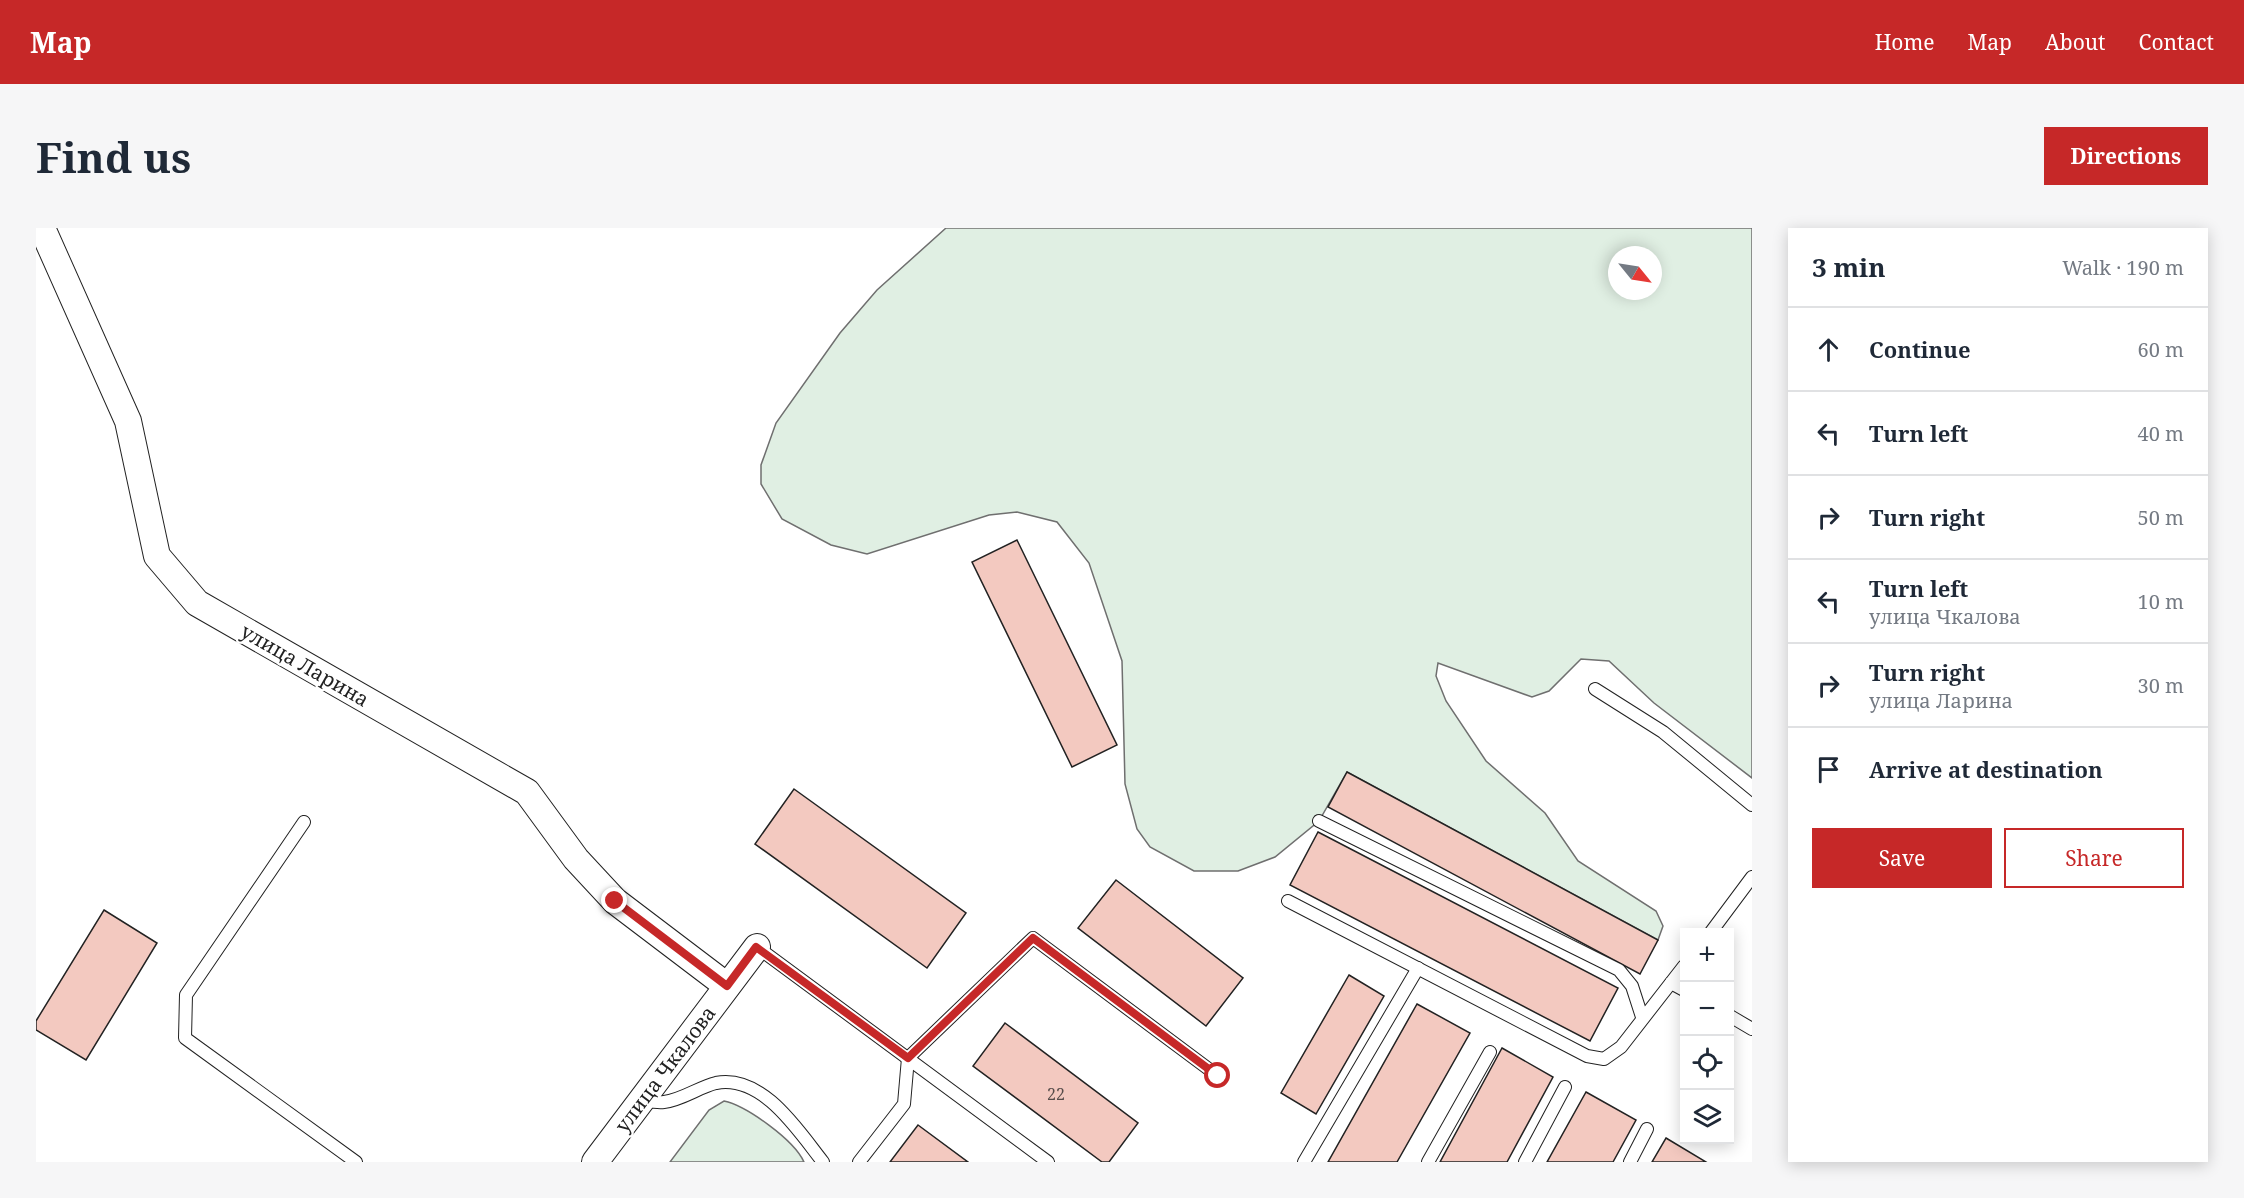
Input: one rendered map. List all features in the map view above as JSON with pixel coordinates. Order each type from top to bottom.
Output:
[{"type":"street","name":"улица Ларина","points":[[42,228],[128,421],[157,556],[197,603],[527,792],[576,859],[615,901],[727,986]]},
{"type":"street","name":"улица Чкалова","points":[[595,1162],[756,947]]},
{"type":"lane","points":[[1595,689],[1663,732],[1752,805]]},
{"type":"lane","points":[[1319,820],[1619,970],[1632,986],[1642,1017]]},
{"type":"lane","points":[[304,822],[186,995],[185,1038],[356,1162]]},
{"type":"lane","points":[[1715,928],[1752,877]]},
{"type":"lane","points":[[1288,901],[1587,1056],[1604,1059],[1621,1047],[1642,1017],[1680,971]]},
{"type":"lane","points":[[859,1162],[904,1104],[908,1058],[1033,938],[1218,1076]]},
{"type":"lane","points":[[756,947],[1048,1162]]},
{"type":"lane","points":[[1304,1162],[1418,968]]},
{"type":"lane","points":[[1671,983],[1680,988]]},
{"type":"lane","points":[[1734,1018],[1752,1029]]},
{"type":"lane","points":[[1428,1162],[1490,1052]]},
{"type":"lane","points":[[641,1100],[664,1102],[718,1083],[746,1086],[762,1096],[789,1119],[823,1162]]},
{"type":"lane","points":[[1525,1162],[1565,1087]]},
{"type":"lane","points":[[1630,1162],[1647,1130]]},
{"type":"green space","points":[[946,228],[1752,228],[1752,778],[1654,703],[1609,661],[1581,659],[1549,691],[1532,697],[1438,663],[1436,676],[1446,701],[1486,761],[1545,813],[1578,861],[1656,911],[1663,926],[1658,940],[1347,772],[1319,821],[1275,857],[1238,871],[1194,871],[1150,847],[1137,829],[1125,784],[1122,661],[1089,563],[1057,522],[1017,512],[989,515],[867,554],[831,545],[782,519],[761,484],[761,465],[776,423],[840,333],[877,290]]},
{"type":"green space","points":[[724,1101],[734,1104],[769,1125],[791,1144],[804,1162],[670,1162],[709,1110]]},
{"type":"building","points":[[1017,540],[1117,745],[1072,767],[972,562]]},
{"type":"building","points":[[1347,772],[1658,940],[1640,974],[1328,807]]},
{"type":"building","points":[[794,789],[966,913],[927,968],[755,844]]},
{"type":"building","points":[[1318,832],[1618,988],[1590,1041],[1290,885]]},
{"type":"building","points":[[1116,880],[1243,978],[1206,1026],[1078,928]]},
{"type":"building","points":[[104,910],[157,943],[86,1060],[36,1030],[36,1021]]},
{"type":"building","points":[[1349,975],[1384,996],[1316,1114],[1281,1093]]},
{"type":"building","points":[[1417,1004],[1470,1033],[1397,1162],[1328,1162]]},
{"type":"building","points":[[1005,1023],[1138,1123],[1109,1162],[1102,1162],[973,1066]]},
{"type":"building","points":[[1502,1048],[1553,1077],[1507,1162],[1440,1162]]},
{"type":"building","points":[[1586,1092],[1636,1120],[1613,1162],[1547,1162]]},
{"type":"building","points":[[918,1125],[968,1162],[890,1162]]},
{"type":"building","points":[[1666,1138],[1706,1162],[1652,1162]]},
{"type":"route","points":[[615,901],[727,986],[756,947],[908,1058],[1033,938],[1218,1076]]}]
